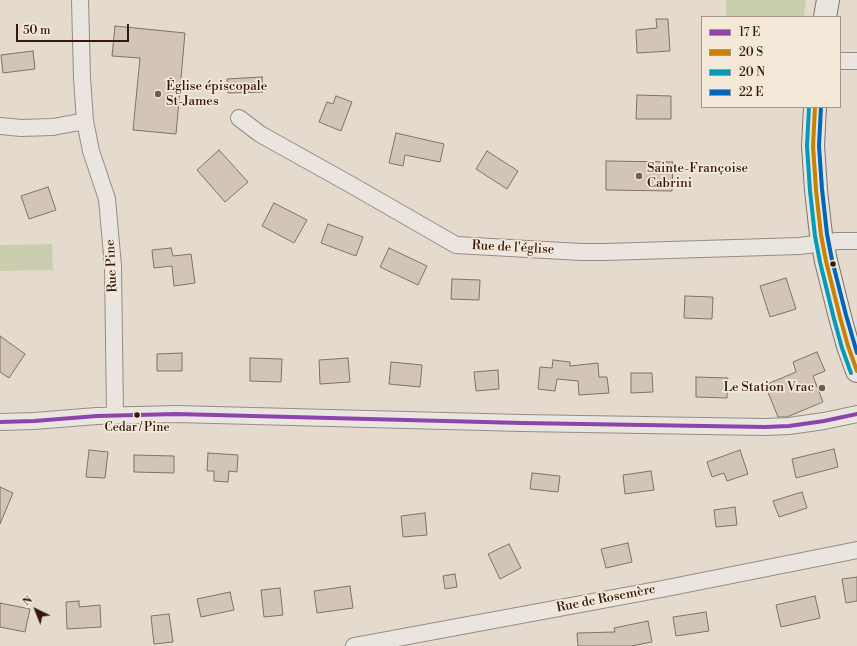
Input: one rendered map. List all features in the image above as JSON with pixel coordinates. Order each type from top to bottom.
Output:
[{"type":"main road","points":[[825,16],[828,0]]},
{"type":"main road","points":[[815,108],[813,146],[822,243],[842,325],[857,371]]},
{"type":"street","name":"Rue Pine","points":[[80,0],[82,78],[85,121],[91,151],[107,199],[113,266],[115,415]]},
{"type":"street","points":[[841,61],[857,61]]},
{"type":"street","name":"Rue de l'église","points":[[238,118],[260,134],[456,245],[605,252],[800,246],[837,241],[857,241]]},
{"type":"street","points":[[0,126],[21,128],[53,127],[85,121]]},
{"type":"street","points":[[0,422],[115,415],[176,414],[522,424],[765,427],[813,423],[857,414]]},
{"type":"street","name":"Rue de Rosemère","points":[[354,646],[857,550]]},
{"type":"green space","points":[[726,0],[806,0],[804,16],[726,16]]},
{"type":"green space","points":[[52,244],[53,270],[0,271],[0,245]]},
{"type":"building","points":[[656,19],[668,19],[670,51],[637,53],[636,30],[657,28]]},
{"type":"building","name":"Église épiscopale St-James","points":[[115,26],[185,33],[176,134],[133,130],[140,58],[112,56]]},
{"type":"building","points":[[33,51],[35,69],[3,73],[1,55]]},
{"type":"building","points":[[262,77],[263,92],[228,93],[227,79]]},
{"type":"building","points":[[637,95],[671,96],[671,119],[636,119]]},
{"type":"building","points":[[336,96],[352,102],[341,131],[319,122],[327,102],[333,104]]},
{"type":"building","points":[[396,133],[444,144],[440,162],[405,155],[403,166],[389,163]]},
{"type":"building","points":[[219,150],[248,182],[225,202],[197,170]]},
{"type":"building","points":[[487,151],[518,171],[507,189],[476,169]]},
{"type":"building","name":"Sainte-Françoise Cabrini","points":[[606,161],[673,162],[672,191],[606,190]]},
{"type":"building","points":[[48,187],[56,210],[29,219],[21,196]]},
{"type":"building","points":[[274,203],[307,220],[294,243],[262,226]]},
{"type":"building","points":[[328,224],[363,237],[356,256],[321,243]]},
{"type":"building","points":[[171,248],[173,256],[191,254],[195,283],[174,286],[172,266],[154,268],[152,250]]},
{"type":"building","points":[[389,248],[427,266],[418,285],[380,267]]},
{"type":"building","points":[[786,278],[796,309],[770,317],[760,286]]},
{"type":"building","points":[[452,279],[480,280],[479,300],[451,299]]},
{"type":"building","points":[[685,296],[713,297],[712,319],[684,318]]},
{"type":"building","points":[[0,336],[25,354],[9,378],[0,372]]},
{"type":"building","points":[[817,352],[825,371],[813,376],[823,402],[787,417],[778,417],[765,385],[796,372],[793,362]]},
{"type":"building","points":[[182,353],[182,371],[157,371],[157,354]]},
{"type":"building","points":[[250,358],[282,359],[281,382],[250,381]]},
{"type":"building","points":[[348,358],[350,382],[320,384],[319,360]]},
{"type":"building","points":[[553,360],[570,362],[570,366],[598,363],[599,377],[607,377],[609,393],[579,395],[578,381],[557,379],[555,391],[538,389],[540,367],[552,368]]},
{"type":"building","points":[[391,362],[422,365],[420,387],[389,384]]},
{"type":"building","points":[[498,370],[499,389],[476,391],[474,372]]},
{"type":"building","points":[[631,373],[652,373],[653,392],[631,393]]},
{"type":"building","points":[[696,377],[728,378],[727,398],[696,397]]},
{"type":"building","points":[[834,449],[838,467],[796,478],[792,459]]},
{"type":"building","points":[[89,450],[108,452],[105,478],[86,477]]},
{"type":"building","points":[[740,450],[748,474],[727,481],[724,473],[712,477],[707,462]]},
{"type":"building","points":[[208,453],[238,455],[237,472],[229,471],[228,482],[214,481],[214,471],[207,471]]},
{"type":"building","points":[[134,455],[174,456],[174,473],[134,472]]},
{"type":"building","points":[[651,471],[654,490],[625,494],[623,475]]},
{"type":"building","points":[[532,473],[560,476],[558,492],[530,489]]},
{"type":"building","points":[[0,487],[13,493],[0,524]]},
{"type":"building","points":[[802,492],[807,508],[779,517],[773,501]]},
{"type":"building","points":[[735,507],[737,525],[716,527],[714,510]]},
{"type":"building","points":[[425,513],[427,535],[403,537],[401,516]]},
{"type":"building","points":[[628,543],[632,562],[606,568],[601,549]]},
{"type":"building","points":[[509,544],[521,568],[500,579],[488,554]]},
{"type":"building","points":[[455,574],[457,587],[445,589],[443,576]]},
{"type":"building","points":[[857,577],[857,601],[846,603],[842,579]]},
{"type":"building","points":[[350,586],[353,608],[317,613],[314,591]]},
{"type":"building","points":[[280,588],[283,615],[264,617],[261,590]]},
{"type":"building","points":[[230,592],[234,610],[201,617],[197,599]]},
{"type":"building","points":[[815,596],[820,618],[781,627],[776,605]]},
{"type":"building","points":[[79,601],[79,607],[100,605],[101,627],[67,629],[66,602]]},
{"type":"building","points":[[0,603],[30,609],[25,632],[0,627]]},
{"type":"building","points":[[706,612],[709,631],[676,636],[673,617]]},
{"type":"building","points":[[169,614],[173,642],[154,644],[151,616]]},
{"type":"building","points":[[648,621],[652,642],[631,646],[578,646],[577,633],[615,632],[614,628]]},
{"type":"transit line","points":[[809,108],[807,146],[815,236],[834,319],[851,373]]},
{"type":"transit line","points":[[815,108],[813,146],[821,235],[840,317],[857,371]]},
{"type":"transit line","points":[[821,108],[819,146],[827,234],[832,260],[857,353]]},
{"type":"transit line","points":[[0,422],[97,416],[176,414],[522,423],[765,427],[789,426],[857,414]]},
{"type":"place","name":"Église épiscopale St-James","points":[[158,94]]},
{"type":"place","name":"Sainte-Françoise Cabrini","points":[[639,176]]},
{"type":"place","name":"Le Station Vrac","points":[[822,388]]},
{"type":"place","name":"Cedar / Pine","points":[[137,415]]}]
